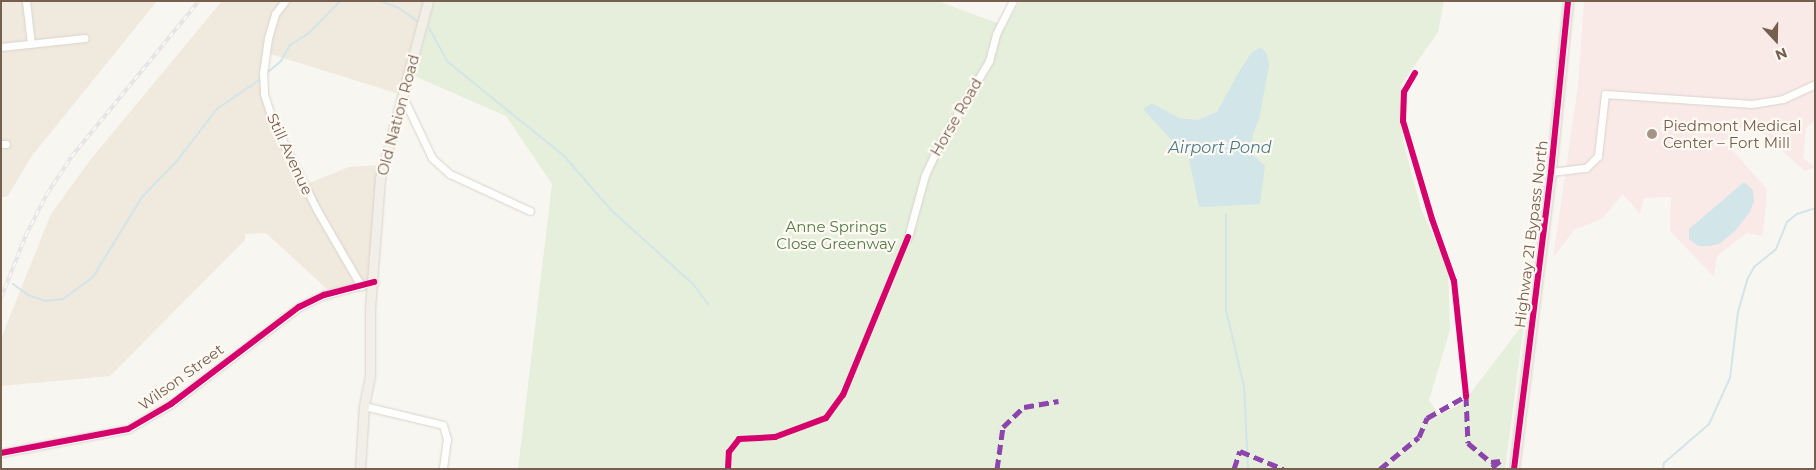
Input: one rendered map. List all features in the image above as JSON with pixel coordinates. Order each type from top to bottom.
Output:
[{"type":"main road","name":"Old Nation Road","points":[[361,468],[364,406],[370,376],[380,178],[428,1]]},
{"type":"main road","name":"Highway 21 Bypass North","points":[[1514,469],[1552,172],[1568,1]]},
{"type":"street","points":[[26,1],[30,44]]},
{"type":"street","name":"Still Avenue","points":[[285,1],[275,14],[268,38],[263,72],[264,94],[272,119],[317,210],[361,286]]},
{"type":"street","name":"Horse Road","points":[[908,237],[925,175],[938,145],[989,61],[996,34],[1013,1]]},
{"type":"street","points":[[1,47],[85,38]]},
{"type":"street","points":[[1552,172],[1586,168],[1598,156],[1605,94],[1752,104],[1783,98],[1815,84]]},
{"type":"street","points":[[402,95],[432,158],[450,174],[530,211]]},
{"type":"street","points":[[361,286],[374,282]]},
{"type":"street","name":"Wilson Street","points":[[1,453],[128,429],[171,404],[299,307],[324,295],[361,286]]},
{"type":"street","points":[[364,406],[443,425],[447,439],[442,469]]},
{"type":"shaded area","points":[[1,1],[157,1],[31,157],[8,196],[1,197]]},
{"type":"shaded area","points":[[222,1],[425,1],[399,94],[264,52],[261,95],[302,186],[349,167],[382,165],[371,279],[328,290],[266,233],[245,234],[245,240],[110,376],[1,386],[1,339],[51,214],[91,159]]},
{"type":"shaded area","name":"Piedmont Medical Center – Fort Mill","points":[[1584,1],[1815,1],[1815,121],[1806,128],[1803,158],[1815,167],[1805,171],[1749,122],[1724,141],[1767,189],[1763,236],[1747,233],[1717,256],[1714,277],[1670,231],[1671,197],[1644,198],[1640,214],[1623,194],[1602,219],[1574,230],[1553,258],[1578,86]]},
{"type":"green space","name":"Anne Springs Close Greenway","points":[[434,1],[938,1],[1005,26],[1020,1],[1444,1],[1438,32],[1401,85],[1403,141],[1421,209],[1448,267],[1450,330],[1429,400],[1439,415],[1463,403],[1524,323],[1505,469],[518,469],[552,184],[506,116],[414,76]]},
{"type":"water","name":"Airport Pond","points":[[1261,47],[1267,54],[1269,66],[1259,119],[1252,137],[1255,157],[1265,166],[1260,204],[1199,207],[1189,159],[1143,109],[1152,103],[1179,118],[1198,120],[1217,112],[1252,52]]},
{"type":"water","points":[[1744,182],[1753,190],[1754,201],[1750,212],[1735,231],[1719,244],[1709,246],[1698,246],[1689,239],[1689,229]]},
{"type":"waterway","points":[[268,72],[281,61],[290,45],[309,33],[340,1]]},
{"type":"waterway","points":[[380,1],[399,8],[417,21]]},
{"type":"waterway","points":[[429,28],[448,62],[564,156],[612,211],[693,284],[709,305]]},
{"type":"waterway","points":[[13,284],[28,295],[45,301],[63,299],[93,277],[142,197],[176,162],[217,109],[259,80]]},
{"type":"waterway","points":[[1663,469],[1664,463],[1709,424],[1730,378],[1738,312],[1748,278],[1754,267],[1776,249],[1787,222],[1797,214],[1815,208]]},
{"type":"waterway","points":[[1226,214],[1226,310],[1244,386],[1248,469]]},
{"type":"railway","points":[[1,298],[26,235],[47,194],[72,156],[199,1]]},
{"type":"marked path","points":[[1380,469],[1419,437],[1427,418],[1466,396],[1468,443],[1491,462],[1500,461],[1490,469]]},
{"type":"marked path","points":[[997,469],[1003,427],[1024,407],[1058,401]]},
{"type":"marked path","points":[[1234,469],[1240,451],[1283,469]]},
{"type":"cycle path","points":[[1514,469],[1551,172],[1568,1]]},
{"type":"cycle path","points":[[1415,73],[1404,92],[1403,121],[1432,219],[1454,281],[1466,396]]},
{"type":"cycle path","points":[[728,469],[729,452],[739,439],[775,437],[826,418],[843,395],[908,237]]},
{"type":"cycle path","points":[[1,453],[128,429],[171,404],[299,307],[324,295],[374,282]]},
{"type":"place","name":"Piedmont Medical Center – Fort Mill","points":[[1652,134]]}]
